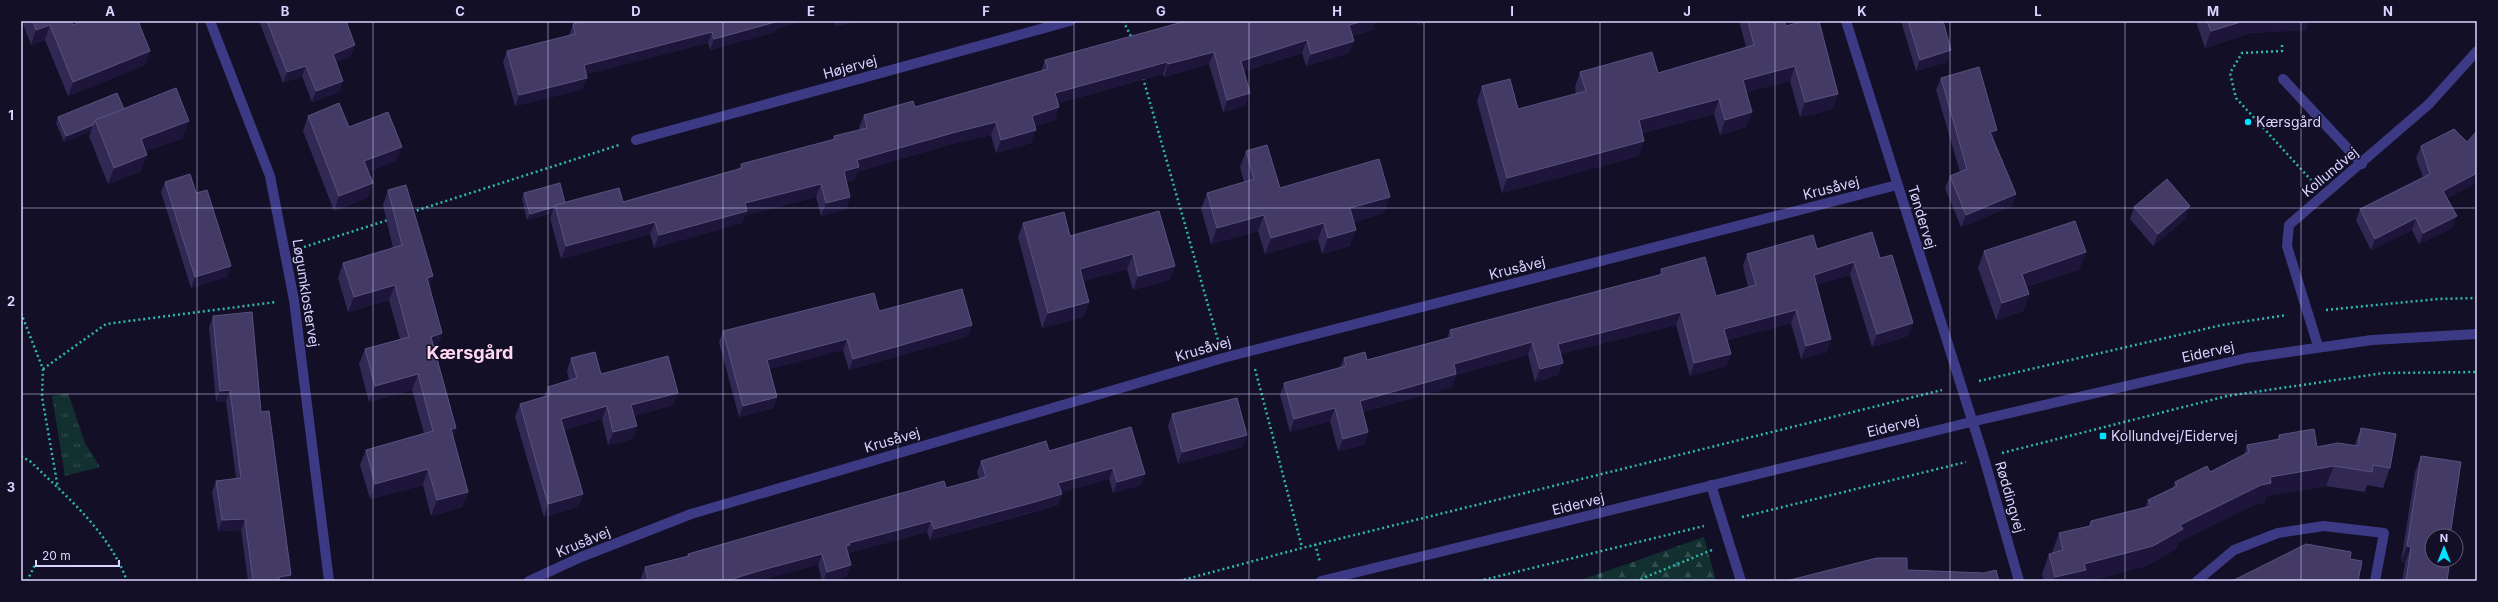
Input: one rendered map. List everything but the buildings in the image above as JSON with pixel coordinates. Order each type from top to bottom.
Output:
[{"type":"street","name":"Løgumklostervej","points":[[210,21],[270,176],[294,300],[329,581]]},
{"type":"street","name":"Højervej","points":[[636,140],[1070,21]]},
{"type":"street","name":"Tøndervej","points":[[1846,21],[1971,422]]},
{"type":"street","name":"Kollundvej","points":[[2318,346],[2287,246],[2289,225],[2362,164],[2428,104],[2477,51]]},
{"type":"street","points":[[2284,79],[2362,164]]},
{"type":"street","name":"Krusåvej","points":[[529,581],[581,557],[691,514],[1223,358],[1897,185]]},
{"type":"street","name":"Eidervej","points":[[1324,581],[1971,422],[2247,358],[2318,346],[2372,340],[2477,334]]},
{"type":"street","name":"Røddingvej","points":[[1971,422],[2019,581]]},
{"type":"street","points":[[1711,486],[1741,581]]},
{"type":"street","points":[[2197,581],[2234,550],[2278,533],[2324,526],[2384,533],[2375,581]]},
{"type":"path","points":[[1123,21],[1132,40]]},
{"type":"path","points":[[2282,46],[2282,51],[2242,53],[2230,73],[2236,98],[2325,195]]},
{"type":"path","points":[[1141,70],[1223,358]]},
{"type":"path","points":[[408,213],[636,140]]},
{"type":"path","points":[[286,253],[393,218]]},
{"type":"path","points":[[1179,581],[1302,548],[1960,385],[2222,325],[2308,312],[2437,299],[2477,298]]},
{"type":"path","points":[[43,369],[106,324],[294,300]]},
{"type":"path","points":[[21,313],[43,369],[42,397],[58,488]]},
{"type":"path","points":[[1250,351],[1302,548]]},
{"type":"path","points":[[21,456],[31,462],[101,533],[121,564],[127,581]]},
{"type":"path","points":[[1636,581],[1729,543]]},
{"type":"path","points":[[27,581],[36,563]]},
{"type":"green space","points":[[68,393],[85,443],[100,467],[65,476],[52,396]]},
{"type":"green space","points":[[1704,537],[1716,581],[1578,581]]},
{"type":"place","name":"Kærsgård","points":[[2248,122]]},
{"type":"place","name":"Kollundvej/Eidervej","points":[[2103,436]]},
{"type":"district","name":"Kærsgård","points":[[470,353]]}]
